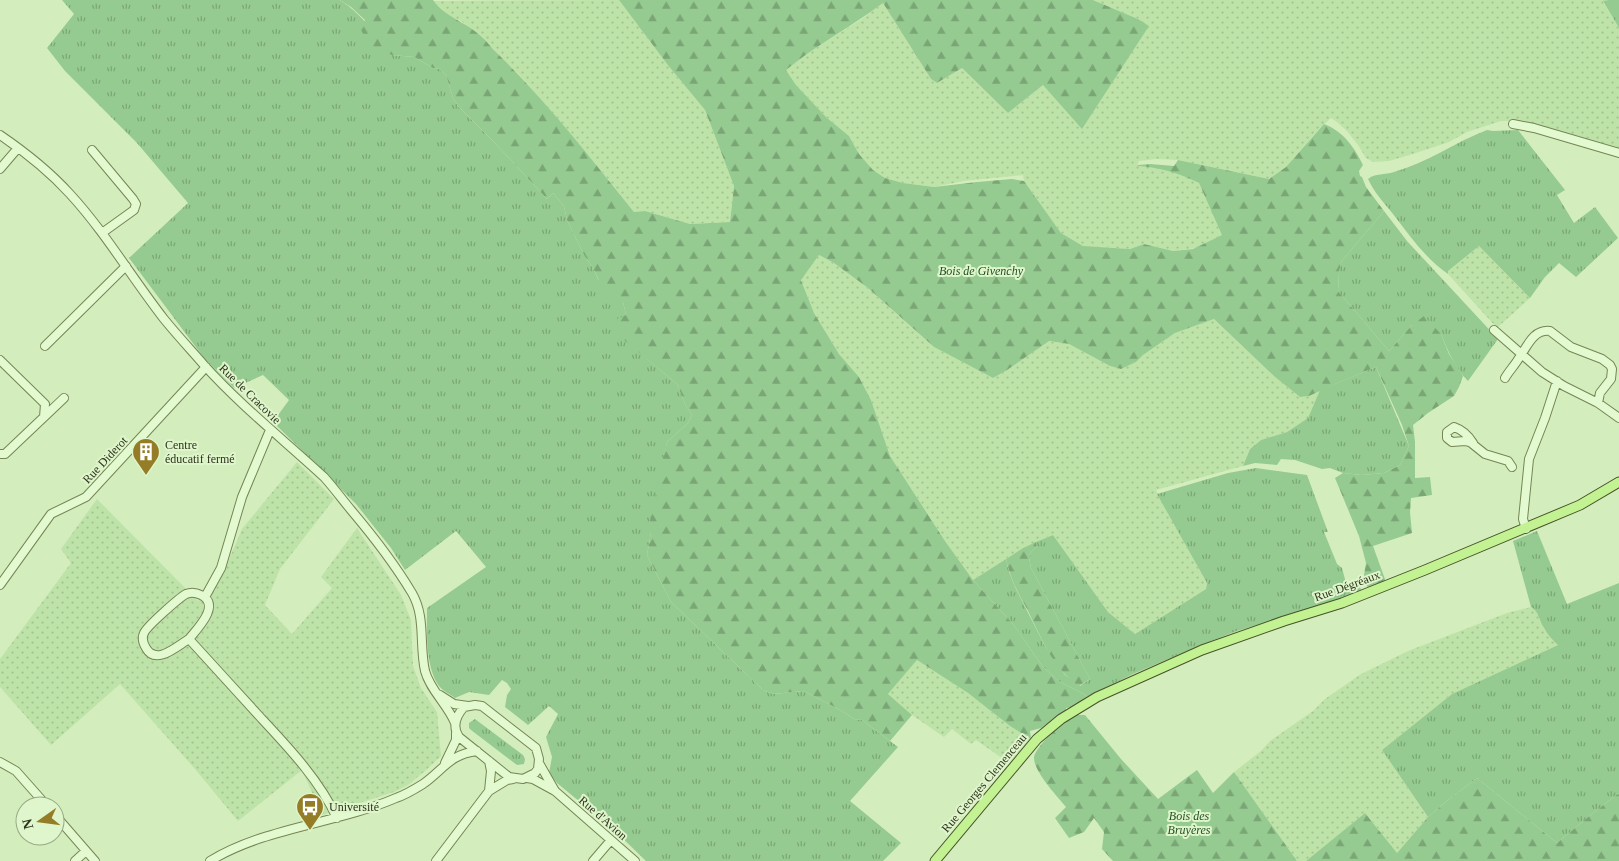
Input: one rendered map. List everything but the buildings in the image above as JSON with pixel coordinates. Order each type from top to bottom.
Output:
[{"type":"main road","name":"Rue Dégréaux","points":[[1080,707],[1097,697],[1202,650],[1268,626],[1357,598],[1526,529],[1590,501],[1619,482]]},
{"type":"main road","name":"Rue Georges Clemenceau","points":[[935,861],[1037,739],[1061,719],[1080,707]]},
{"type":"street","points":[[1512,124],[1534,128],[1619,153]]},
{"type":"street","name":"Rue de Cracovie","points":[[0,135],[18,148],[69,193],[102,233],[164,319],[206,367],[270,430],[325,479],[391,560],[418,604],[426,671],[430,682],[455,723]]},
{"type":"street","points":[[0,169],[18,148]]},
{"type":"street","points":[[92,150],[136,204],[134,210],[102,233]]},
{"type":"street","points":[[45,346],[126,266]]},
{"type":"street","points":[[1494,330],[1542,372],[1598,403],[1619,418]]},
{"type":"street","points":[[1505,378],[1528,342],[1540,332],[1550,330],[1576,350],[1607,361],[1612,369],[1611,379],[1600,393],[1598,403]]},
{"type":"street","points":[[0,360],[45,404],[44,417]]},
{"type":"street","name":"Rue Diderot","points":[[0,586],[51,514],[86,497],[206,367]]},
{"type":"street","points":[[1526,529],[1523,519],[1529,459],[1557,381]]},
{"type":"street","points":[[0,454],[5,454],[64,398]]},
{"type":"street","points":[[205,597],[221,568],[242,497],[270,430]]},
{"type":"street","points":[[1473,443],[1485,454],[1508,461],[1512,467]]},
{"type":"street","points":[[197,593],[205,597],[209,608],[206,618],[188,639],[166,654],[159,655],[149,652],[145,647],[143,637],[147,627],[185,595],[197,593]]},
{"type":"street","points":[[188,639],[290,749],[321,791],[337,818]]},
{"type":"street","points":[[437,692],[454,704],[468,706]]},
{"type":"street","points":[[443,766],[456,740],[455,723],[459,713],[464,707],[468,706]]},
{"type":"street","name":"Rue d'Avion","points":[[468,706],[482,706],[532,744],[538,753],[539,763],[555,791]]},
{"type":"street","points":[[456,733],[513,779]]},
{"type":"street","points":[[210,861],[241,845],[363,812],[398,798],[424,784],[443,766],[462,754],[477,751]]},
{"type":"street","points":[[489,761],[491,771],[489,792]]},
{"type":"street","points":[[3,763],[16,771],[38,796]]},
{"type":"street","points":[[436,861],[489,792],[507,780],[527,778],[535,773],[539,763]]},
{"type":"street","name":"Rue d'Avion","points":[[527,778],[555,791],[635,861]]},
{"type":"street","points":[[65,827],[96,861]]},
{"type":"street","points":[[593,861],[611,840]]},
{"type":"street","points":[[75,861],[86,851]]},
{"type":"green space","points":[[62,0],[340,0],[362,18],[392,55],[414,57],[433,68],[440,69],[446,75],[453,98],[458,106],[547,199],[553,193],[564,206],[567,220],[598,279],[623,302],[626,315],[647,359],[677,384],[685,404],[692,415],[688,423],[667,442],[647,555],[671,602],[763,690],[773,694],[804,691],[854,719],[862,720],[898,747],[850,801],[901,843],[883,861],[646,861],[614,830],[557,783],[549,773],[552,757],[546,737],[558,714],[549,706],[528,725],[505,707],[507,695],[511,689],[502,680],[489,695],[469,692],[455,698],[439,686],[434,678],[429,659],[427,608],[486,567],[456,531],[405,570],[391,548],[356,504],[273,422],[289,400],[263,375],[234,388],[204,358],[129,258],[188,203],[137,143],[65,71],[47,48],[74,14]]},
{"type":"green space","name":"Bois de Givenchy","points":[[340,0],[433,0],[443,11],[481,36],[568,130],[634,212],[645,211],[690,224],[730,222],[734,186],[705,110],[667,64],[619,0],[1093,0],[1138,19],[1149,26],[1082,129],[1043,85],[1008,113],[962,68],[937,83],[931,79],[883,3],[809,52],[786,70],[796,85],[826,117],[849,136],[859,154],[873,170],[885,178],[903,183],[934,187],[1012,179],[1024,181],[1061,233],[1083,246],[1130,249],[1144,244],[1173,251],[1193,249],[1222,235],[1199,183],[1169,171],[1138,165],[1174,166],[1178,160],[1269,179],[1286,167],[1324,124],[1331,127],[1348,141],[1356,152],[1363,165],[1359,171],[1360,176],[1384,211],[1341,262],[1338,291],[1389,351],[1412,325],[1424,316],[1441,334],[1449,354],[1463,376],[1454,396],[1413,425],[1415,478],[1430,477],[1432,495],[1411,498],[1412,533],[1373,546],[1386,582],[1368,589],[1364,575],[1366,563],[1359,536],[1335,478],[1343,473],[1362,475],[1384,473],[1400,465],[1409,446],[1402,425],[1376,367],[1309,396],[1300,397],[1275,377],[1214,319],[1175,333],[1136,362],[1121,369],[1110,366],[1069,344],[1049,341],[993,378],[934,347],[868,288],[834,263],[819,255],[801,280],[814,313],[839,354],[859,377],[871,400],[890,456],[945,541],[973,580],[1013,624],[1043,667],[1060,682],[1087,697],[1072,707],[1066,708],[1066,711],[1041,728],[1030,731],[1031,739],[1010,726],[968,693],[917,660],[888,694],[912,715],[890,741],[862,720],[854,719],[804,691],[773,694],[763,690],[671,602],[647,555],[651,532],[649,526],[667,442],[688,423],[692,415],[685,404],[677,384],[625,341],[617,319],[626,315],[623,302],[606,295],[567,220],[564,206],[553,193],[547,199],[458,106],[453,98],[446,75],[440,69],[433,68],[414,57],[392,55],[375,49],[360,29],[365,20]]},
{"type":"green space","points":[[619,0],[667,64],[705,110],[734,186],[730,222],[690,224],[645,211],[634,212],[525,81],[483,37],[461,21],[452,18],[433,1]]},
{"type":"green space","points":[[1093,0],[1609,0],[1603,2],[1619,28],[1619,148],[1536,124],[1519,121],[1501,121],[1467,132],[1449,142],[1413,154],[1389,161],[1373,162],[1366,158],[1347,131],[1331,118],[1286,167],[1269,179],[1178,160],[1156,159],[1139,161],[1137,166],[1149,166],[1174,171],[1199,183],[1221,231],[1229,232],[1196,248],[1173,251],[1144,244],[1130,249],[1083,246],[1061,233],[1024,181],[1023,175],[964,181],[934,187],[903,183],[885,178],[873,170],[859,154],[849,136],[826,117],[796,85],[786,70],[800,58],[883,3],[931,79],[937,83],[962,68],[1008,113],[1043,85],[1138,19]]},
{"type":"green space","points":[[1619,0],[1619,28],[1603,1]]},
{"type":"green space","points":[[1487,130],[1518,130],[1565,190],[1557,195],[1574,223],[1595,207],[1618,238],[1576,277],[1559,263],[1545,277],[1530,298],[1479,246],[1448,271],[1448,274],[1418,246],[1379,197],[1368,179],[1406,168]]},
{"type":"green space","points":[[1384,211],[1407,241],[1498,339],[1468,381],[1449,353],[1441,334],[1412,325],[1389,351],[1338,291],[1341,262]]},
{"type":"green space","points":[[1479,246],[1530,298],[1497,328],[1448,274],[1448,271]]},
{"type":"green space","points":[[819,255],[834,263],[868,288],[934,347],[993,378],[1048,341],[1069,344],[1110,366],[1121,369],[1136,362],[1175,333],[1214,319],[1275,377],[1300,397],[1309,396],[1320,390],[1308,418],[1287,432],[1261,440],[1250,449],[1243,466],[1156,490],[1207,583],[1206,589],[1135,634],[1108,612],[1053,535],[1023,548],[973,580],[945,541],[890,456],[871,400],[859,377],[839,354],[814,313],[801,279]]},
{"type":"green space","points":[[1376,367],[1409,446],[1400,465],[1384,473],[1362,475],[1343,473],[1330,468],[1322,469],[1295,460],[1281,459],[1277,465],[1255,463],[1243,466],[1250,449],[1261,440],[1287,432],[1308,418],[1320,390]]},
{"type":"green space","points":[[297,462],[334,499],[280,569],[265,605],[292,634],[332,588],[321,577],[357,528],[401,595],[411,620],[413,666],[421,688],[437,712],[441,756],[408,785],[394,792],[322,815],[302,770],[238,821],[120,684],[51,745],[0,687],[0,659],[71,563],[61,549],[97,499],[198,601],[223,573],[242,529]]},
{"type":"green space","points":[[1256,468],[1307,475],[1328,532],[1324,532],[1337,564],[1342,568],[1346,583],[1356,581],[1362,591],[1340,600],[1237,631],[1133,674],[1087,697],[1060,682],[1043,667],[1013,624],[973,580],[1006,559],[1016,589],[1045,646],[1065,675],[1080,686],[1090,679],[1031,568],[1030,556],[1037,547],[1036,542],[1053,535],[1108,612],[1135,634],[1206,589],[1207,583],[1157,494],[1228,473]]},
{"type":"green space","points":[[1537,531],[1567,604],[1619,583],[1619,793],[1557,843],[1477,778],[1428,817],[1382,750],[1452,694],[1558,645],[1542,625],[1536,611],[1531,607],[1513,541]]},
{"type":"green space","points":[[1036,542],[1037,547],[1030,556],[1031,568],[1090,679],[1079,686],[1062,671],[1048,652],[1017,591],[1008,566],[1006,559]]},
{"type":"green space","points":[[1531,607],[1536,610],[1543,627],[1558,645],[1452,694],[1382,750],[1428,817],[1397,853],[1365,813],[1306,861],[1297,861],[1234,772],[1261,751],[1270,741],[1361,674],[1408,651],[1507,613]]},
{"type":"green space","points":[[917,660],[968,693],[1010,726],[1031,739],[1009,763],[976,740],[971,744],[952,729],[944,737],[912,715],[888,694]]},
{"type":"green space","name":"Bois des Bruyères","points":[[1077,715],[1085,715],[1121,759],[1158,799],[1197,770],[1213,793],[1234,772],[1297,861],[1113,861],[1102,849],[1104,832],[1094,818],[1084,832],[1069,838],[1055,818],[1066,807],[1042,777],[1034,758],[1039,747],[1049,736]]},
{"type":"green space","points":[[475,719],[523,755],[525,759],[524,764],[517,765],[471,730],[469,723]]},
{"type":"green space","points":[[1477,778],[1557,843],[1619,793],[1619,861],[1306,861],[1365,813],[1397,853],[1428,817]]},
{"type":"place","name":"Centre éducatif fermé","points":[[146,476]]},
{"type":"place","name":"Université","points":[[310,831]]}]
